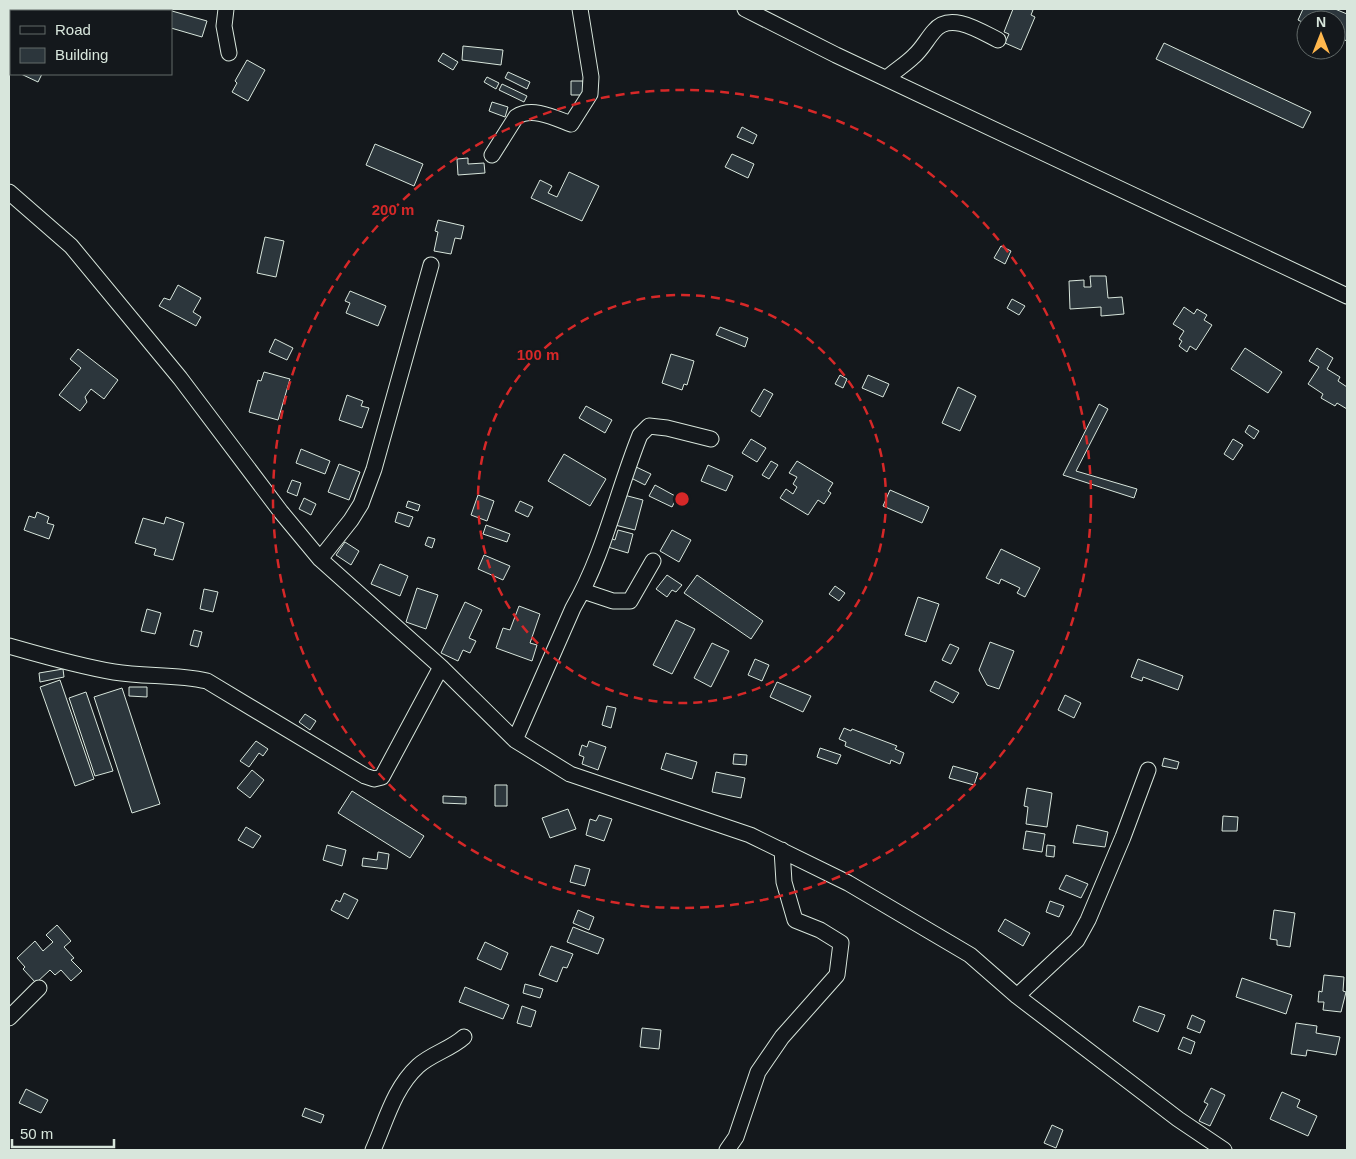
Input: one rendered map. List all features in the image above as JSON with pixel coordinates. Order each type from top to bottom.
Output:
[{"type":"street","points":[[226,9],[224,26],[230,53]]},
{"type":"street","points":[[492,154],[516,116],[525,112],[548,116],[571,124],[590,94],[591,76],[580,9]]},
{"type":"street","points":[[745,9],[1347,296]]},
{"type":"street","points":[[887,78],[914,57],[935,30],[942,25],[950,23],[964,24],[998,40]]},
{"type":"street","points":[[9,192],[71,246],[180,378],[281,512],[320,559],[441,667],[515,740],[570,774],[750,835],[848,883],[970,955],[1017,996],[1178,1119],[1224,1150]]},
{"type":"street","points":[[320,559],[351,520],[361,504],[374,469],[431,265]]},
{"type":"street","points":[[515,740],[583,592],[640,435],[648,426],[667,428],[711,439]]},
{"type":"street","points":[[583,592],[613,601],[630,601],[653,561]]},
{"type":"street","points":[[9,646],[72,663],[115,672],[146,676],[186,676],[207,681],[365,776],[374,778],[382,777],[441,667]]},
{"type":"street","points":[[1017,996],[1076,940],[1088,920],[1123,837],[1148,770]]},
{"type":"street","points":[[728,1150],[736,1138],[758,1072],[782,1037],[837,975],[841,943],[820,930],[795,920],[784,882],[782,850]]},
{"type":"street","points":[[9,1018],[39,988]]},
{"type":"street","points":[[373,1150],[392,1103],[405,1080],[420,1064],[454,1046],[464,1037]]},
{"type":"building","points":[[102,9],[168,10],[106,10]]},
{"type":"building","points":[[1013,9],[1033,10],[1031,15],[1035,17],[1021,50],[1005,43],[1009,34],[1004,32]]},
{"type":"building","points":[[1335,9],[1337,10],[1303,10]]},
{"type":"building","points":[[172,11],[207,21],[202,37],[172,28]]},
{"type":"building","points":[[1346,14],[1347,14],[1346,41]]},
{"type":"building","points":[[9,23],[10,68],[9,67]]},
{"type":"building","points":[[1164,43],[1311,112],[1303,128],[1156,59]]},
{"type":"building","points":[[463,46],[503,50],[501,65],[462,60]]},
{"type":"building","points":[[443,53],[458,62],[453,70],[438,61]]},
{"type":"building","points":[[247,60],[265,70],[248,101],[232,92],[237,83],[235,81]]},
{"type":"building","points":[[508,72],[530,82],[527,89],[505,78]]},
{"type":"building","points":[[23,75],[42,75],[38,82]]},
{"type":"building","points":[[487,77],[499,83],[496,89],[484,82]]},
{"type":"building","points":[[571,81],[583,81],[583,95],[571,95]]},
{"type":"building","points":[[502,84],[527,96],[524,102],[499,90]]},
{"type":"building","points":[[492,102],[508,107],[505,117],[489,111]]},
{"type":"building","points":[[742,127],[757,135],[753,144],[737,137]]},
{"type":"building","points":[[375,144],[423,164],[414,186],[366,165]]},
{"type":"building","points":[[732,154],[754,164],[748,178],[725,167]]},
{"type":"building","points":[[468,158],[468,164],[484,163],[485,173],[458,175],[457,159]]},
{"type":"building","points":[[569,172],[599,186],[582,221],[531,198],[540,180],[552,186],[548,193],[557,197]]},
{"type":"building","points":[[438,220],[464,226],[461,239],[455,238],[451,254],[434,251],[438,232],[435,231]]},
{"type":"building","points":[[265,237],[284,241],[276,277],[257,273]]},
{"type":"building","points":[[1001,246],[1011,251],[1005,264],[994,258]]},
{"type":"building","points":[[1090,276],[1106,276],[1108,298],[1122,297],[1124,314],[1101,316],[1101,307],[1070,309],[1069,281],[1084,280],[1084,287],[1091,287]]},
{"type":"building","points":[[178,285],[201,298],[193,312],[201,317],[196,326],[159,306],[164,298],[170,300]]},
{"type":"building","points":[[350,291],[386,306],[378,326],[346,313],[350,303],[345,301]]},
{"type":"building","points":[[1012,299],[1025,306],[1019,315],[1007,308]]},
{"type":"building","points":[[1184,307],[1194,314],[1197,309],[1207,315],[1204,320],[1212,325],[1196,350],[1190,346],[1187,352],[1179,346],[1182,341],[1179,339],[1184,331],[1173,324]]},
{"type":"building","points":[[720,327],[748,338],[745,347],[716,335]]},
{"type":"building","points":[[275,339],[293,348],[287,360],[269,352]]},
{"type":"building","points":[[1245,348],[1282,372],[1268,393],[1231,369]]},
{"type":"building","points":[[1317,348],[1333,358],[1327,369],[1340,377],[1338,381],[1347,387],[1347,409],[1337,403],[1335,406],[1321,398],[1323,394],[1308,384],[1319,367],[1309,361]]},
{"type":"building","points":[[78,349],[118,380],[104,399],[91,389],[85,397],[87,402],[80,411],[59,395],[81,368],[70,359]]},
{"type":"building","points":[[671,354],[694,361],[687,385],[684,384],[682,390],[662,383]]},
{"type":"building","points":[[264,372],[290,379],[278,420],[249,412],[258,380],[261,381]]},
{"type":"building","points":[[840,375],[847,379],[843,388],[835,384]]},
{"type":"building","points":[[868,375],[889,384],[883,397],[862,388]]},
{"type":"building","points":[[958,387],[976,396],[960,431],[942,423]]},
{"type":"building","points":[[764,389],[773,394],[760,417],[751,411]]},
{"type":"building","points":[[347,395],[363,401],[361,406],[369,408],[362,428],[339,420]]},
{"type":"building","points":[[1099,404],[1108,409],[1076,471],[1137,489],[1134,498],[1063,475]]},
{"type":"building","points":[[586,406],[612,420],[605,433],[579,418]]},
{"type":"building","points":[[1249,425],[1259,431],[1254,439],[1245,432]]},
{"type":"building","points":[[751,439],[766,448],[757,462],[742,453]]},
{"type":"building","points":[[1233,439],[1243,445],[1233,460],[1224,454]]},
{"type":"building","points":[[301,449],[330,461],[325,474],[296,463]]},
{"type":"building","points":[[564,454],[606,479],[590,506],[548,481]]},
{"type":"building","points":[[771,461],[778,465],[769,479],[762,475]]},
{"type":"building","points":[[797,461],[833,483],[828,491],[831,493],[824,504],[818,500],[808,515],[780,498],[786,489],[793,494],[797,487],[793,484],[797,477],[789,473]]},
{"type":"building","points":[[339,464],[360,472],[349,500],[328,492]]},
{"type":"building","points":[[708,465],[733,476],[726,491],[701,481]]},
{"type":"building","points":[[634,466],[651,474],[645,485],[629,477]]},
{"type":"building","points":[[292,480],[301,483],[297,496],[287,492]]},
{"type":"building","points":[[655,485],[677,497],[672,507],[649,496]]},
{"type":"building","points":[[890,490],[929,507],[922,523],[883,506]]},
{"type":"building","points":[[478,495],[494,501],[487,521],[471,515]]},
{"type":"building","points":[[624,495],[643,500],[635,530],[615,525]]},
{"type":"building","points":[[304,498],[316,504],[311,515],[299,509]]},
{"type":"building","points":[[408,501],[420,505],[418,511],[406,507]]},
{"type":"building","points":[[520,501],[533,507],[528,517],[515,511]]},
{"type":"building","points":[[37,512],[49,517],[47,523],[54,525],[49,539],[24,530],[29,516],[35,518]]},
{"type":"building","points":[[398,512],[413,517],[409,527],[395,522]]},
{"type":"building","points":[[166,517],[184,523],[173,560],[154,555],[156,549],[135,543],[143,518],[164,524]]},
{"type":"building","points":[[486,525],[510,534],[507,542],[483,534]]},
{"type":"building","points":[[618,530],[633,534],[628,553],[608,547],[610,538],[615,540]]},
{"type":"building","points":[[672,530],[691,540],[679,562],[660,551]]},
{"type":"building","points":[[428,537],[435,539],[432,548],[425,545]]},
{"type":"building","points":[[345,542],[359,551],[351,565],[336,555]]},
{"type":"building","points":[[1001,549],[1040,568],[1025,597],[1017,593],[1020,588],[1001,579],[999,584],[986,578]]},
{"type":"building","points":[[484,555],[510,566],[503,580],[478,569]]},
{"type":"building","points":[[380,564],[408,576],[400,596],[371,584]]},
{"type":"building","points":[[667,575],[682,585],[676,592],[672,590],[667,597],[656,589]]},
{"type":"building","points":[[697,575],[763,621],[751,639],[684,593]]},
{"type":"building","points":[[835,586],[845,593],[839,601],[829,594]]},
{"type":"building","points":[[417,588],[438,595],[426,629],[406,622]]},
{"type":"building","points":[[204,589],[218,592],[213,612],[200,609]]},
{"type":"building","points":[[918,597],[939,604],[926,642],[905,635]]},
{"type":"building","points":[[465,602],[482,610],[469,638],[476,641],[470,653],[463,650],[458,661],[441,653]]},
{"type":"building","points":[[519,606],[540,614],[530,643],[537,645],[532,661],[496,648],[503,628],[510,630]]},
{"type":"building","points":[[147,609],[161,613],[155,634],[141,631]]},
{"type":"building","points":[[676,620],[695,629],[672,674],[653,665]]},
{"type":"building","points":[[194,630],[202,632],[198,647],[190,645]]},
{"type":"building","points":[[990,642],[1014,651],[999,689],[987,685],[979,670]]},
{"type":"building","points":[[712,643],[729,651],[711,687],[694,678]]},
{"type":"building","points":[[950,644],[959,648],[951,664],[942,660]]},
{"type":"building","points":[[755,659],[769,665],[762,681],[748,675]]},
{"type":"building","points":[[1138,659],[1183,676],[1178,690],[1143,677],[1142,681],[1131,677]]},
{"type":"building","points":[[63,669],[64,677],[40,682],[39,673]]},
{"type":"building","points":[[60,680],[94,779],[75,786],[40,687]]},
{"type":"building","points":[[935,681],[959,693],[953,703],[930,691]]},
{"type":"building","points":[[777,682],[811,696],[803,712],[770,697]]},
{"type":"building","points":[[129,687],[147,687],[147,697],[129,696]]},
{"type":"building","points":[[122,688],[160,804],[132,813],[94,697]]},
{"type":"building","points":[[86,692],[113,771],[95,776],[69,698]]},
{"type":"building","points":[[1065,695],[1081,703],[1074,718],[1058,710]]},
{"type":"building","points":[[607,706],[616,708],[611,728],[602,725]]},
{"type":"building","points":[[305,714],[316,721],[310,730],[299,722]]},
{"type":"building","points":[[844,728],[851,731],[852,729],[897,746],[895,749],[904,753],[900,764],[891,760],[890,764],[845,746],[846,742],[839,739]]},
{"type":"building","points":[[256,741],[268,749],[263,756],[259,753],[249,767],[240,761]]},
{"type":"building","points":[[589,741],[606,747],[598,770],[582,764],[584,757],[579,755],[582,745],[587,747]]},
{"type":"building","points":[[820,748],[841,755],[837,764],[817,757]]},
{"type":"building","points":[[666,753],[697,762],[692,779],[661,769]]},
{"type":"building","points":[[734,754],[747,755],[746,765],[733,764]]},
{"type":"building","points":[[1164,758],[1179,762],[1177,769],[1162,766]]},
{"type":"building","points":[[953,766],[978,773],[974,785],[949,778]]},
{"type":"building","points":[[252,770],[264,780],[250,798],[237,788]]},
{"type":"building","points":[[716,772],[745,778],[741,798],[712,792]]},
{"type":"building","points":[[495,785],[507,785],[507,806],[495,806]]},
{"type":"building","points":[[1027,788],[1052,793],[1047,827],[1026,824],[1028,807],[1024,806]]},
{"type":"building","points":[[352,791],[424,836],[410,858],[338,813]]},
{"type":"building","points":[[443,796],[466,797],[466,804],[443,803]]},
{"type":"building","points":[[568,809],[576,829],[550,838],[542,818]]},
{"type":"building","points":[[599,815],[612,819],[604,841],[586,835],[590,819],[596,821]]},
{"type":"building","points":[[1223,816],[1238,817],[1237,831],[1222,831]]},
{"type":"building","points":[[1077,825],[1108,832],[1105,847],[1073,843]]},
{"type":"building","points":[[246,827],[261,836],[253,848],[238,840]]},
{"type":"building","points":[[1026,831],[1045,834],[1042,852],[1023,849]]},
{"type":"building","points":[[327,845],[346,850],[342,866],[323,860]]},
{"type":"building","points":[[1047,845],[1055,846],[1054,857],[1046,856]]},
{"type":"building","points":[[378,852],[389,854],[387,869],[362,866],[363,858],[377,860]]},
{"type":"building","points":[[575,865],[590,869],[585,886],[570,882]]},
{"type":"building","points":[[1066,875],[1088,884],[1081,898],[1059,889]]},
{"type":"building","points":[[344,893],[358,900],[348,919],[331,910],[336,900],[340,902]]},
{"type":"building","points":[[1050,901],[1064,906],[1059,917],[1046,912]]},
{"type":"building","points":[[578,910],[594,917],[589,930],[573,923]]},
{"type":"building","points":[[1274,910],[1295,913],[1290,947],[1277,945],[1277,940],[1270,939]]},
{"type":"building","points":[[1005,919],[1030,933],[1023,946],[998,931]]},
{"type":"building","points":[[57,925],[71,941],[64,947],[74,958],[71,960],[82,971],[71,981],[61,970],[55,975],[50,970],[36,983],[23,969],[25,967],[17,958],[35,941],[43,951],[53,942],[46,935]]},
{"type":"building","points":[[573,927],[604,939],[598,954],[567,942]]},
{"type":"building","points":[[485,942],[508,953],[501,970],[477,959]]},
{"type":"building","points":[[551,946],[573,954],[567,968],[563,967],[557,982],[539,975]]},
{"type":"building","points":[[1324,975],[1344,977],[1343,991],[1346,992],[1341,1012],[1323,1010],[1324,1002],[1318,1002],[1319,991],[1322,992]]},
{"type":"building","points":[[1242,978],[1292,995],[1286,1014],[1236,997]]},
{"type":"building","points":[[525,984],[543,989],[540,998],[523,993]]},
{"type":"building","points":[[465,987],[509,1005],[503,1019],[459,1002]]},
{"type":"building","points":[[522,1006],[536,1011],[531,1027],[517,1023]]},
{"type":"building","points":[[1139,1006],[1165,1015],[1158,1032],[1133,1021]]},
{"type":"building","points":[[1192,1015],[1205,1021],[1200,1033],[1187,1028]]},
{"type":"building","points":[[1296,1023],[1317,1026],[1316,1033],[1340,1037],[1336,1055],[1307,1050],[1306,1056],[1291,1054]]},
{"type":"building","points":[[642,1028],[661,1030],[659,1049],[640,1047]]},
{"type":"building","points":[[1183,1037],[1195,1042],[1191,1054],[1178,1049]]},
{"type":"building","points":[[1211,1088],[1225,1095],[1210,1126],[1199,1121],[1208,1104],[1204,1102]]},
{"type":"building","points":[[26,1089],[48,1100],[41,1113],[19,1103]]},
{"type":"building","points":[[1282,1092],[1300,1100],[1297,1107],[1317,1116],[1308,1136],[1270,1119]]},
{"type":"building","points":[[305,1108],[324,1115],[321,1123],[302,1116]]},
{"type":"building","points":[[1052,1125],[1063,1130],[1056,1148],[1044,1143]]}]
